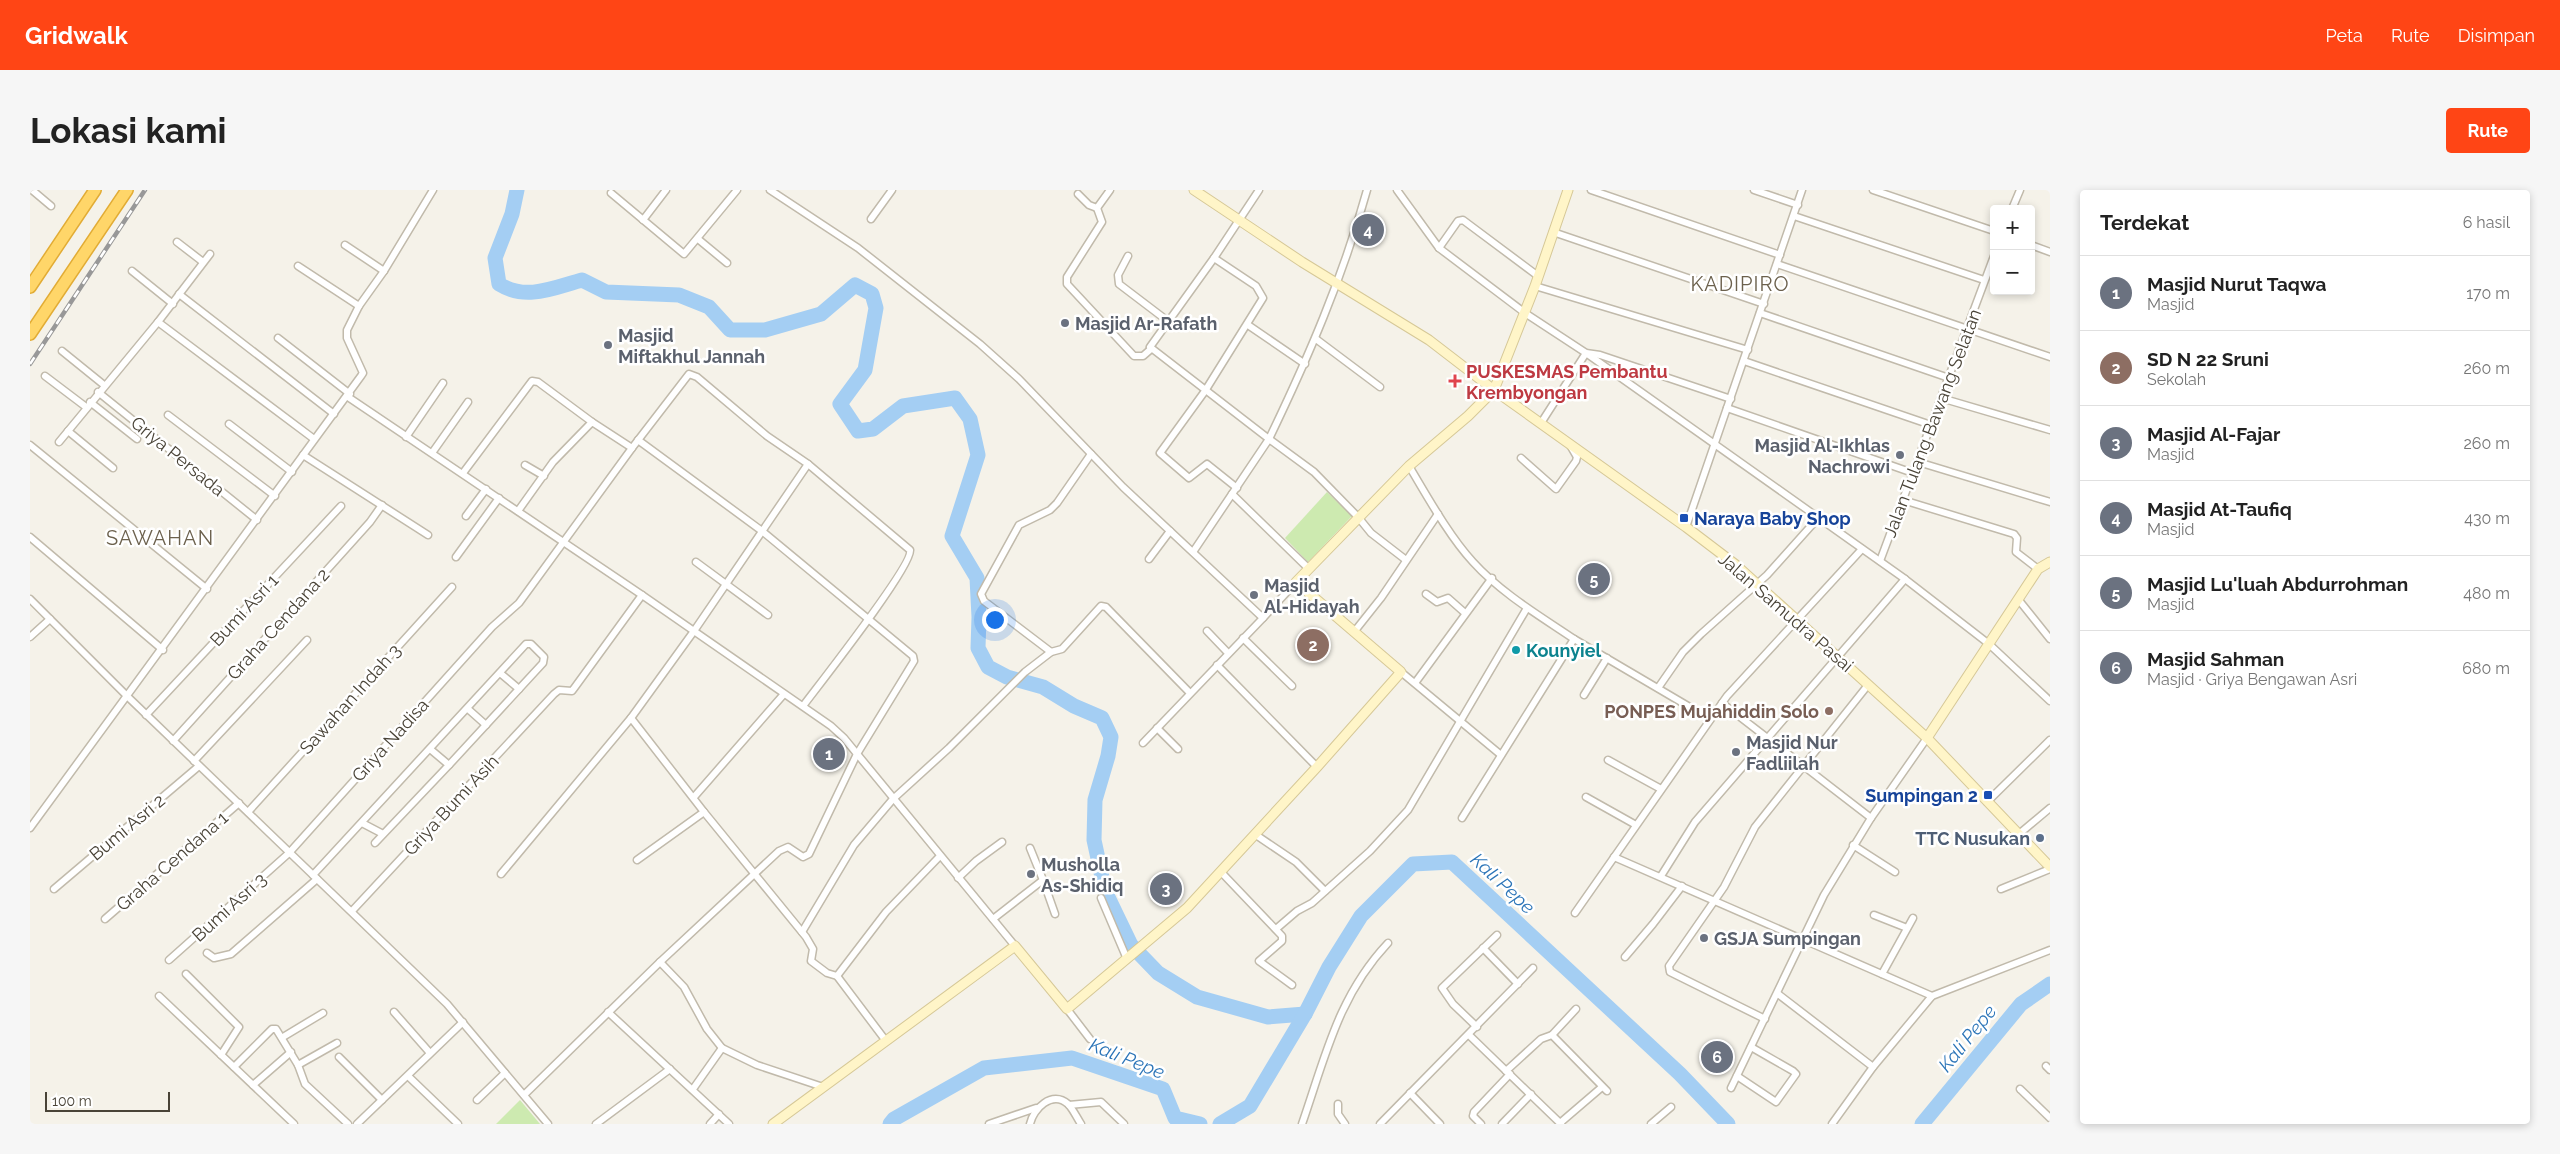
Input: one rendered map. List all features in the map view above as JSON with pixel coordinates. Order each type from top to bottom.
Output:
[{"type":"highway","points":[[30,287],[95,190]]},
{"type":"highway","points":[[30,334],[127,190]]},
{"type":"street","points":[[32,190],[51,206]]},
{"type":"street","points":[[30,828],[208,589],[363,373],[345,334],[359,306],[384,271],[434,190]]},
{"type":"street","points":[[643,220],[666,190]]},
{"type":"street","points":[[611,193],[682,254],[686,254],[737,190]]},
{"type":"street","points":[[770,190],[847,240],[980,344],[1019,379],[1091,454],[1170,531],[1263,618]]},
{"type":"street","points":[[871,219],[892,190]]},
{"type":"street","points":[[1096,208],[1110,190]]},
{"type":"street","name":"Jalan Samudra Pasai","points":[[1194,190],[1338,284],[1429,340],[1494,390],[1686,526],[1757,584],[1927,738],[2050,868]]},
{"type":"street","points":[[1078,194],[1089,205],[1096,208],[1102,222],[1067,277],[1067,284],[1134,356],[1143,356],[1151,349],[1151,344],[1169,322],[1214,258],[1259,190]]},
{"type":"street","points":[[1193,552],[1269,439],[1305,364],[1338,284],[1367,190]]},
{"type":"street","points":[[1397,190],[1439,248],[1525,313],[1586,353],[1714,446],[1819,517],[1905,579],[1989,644],[2050,701]]},
{"type":"street","points":[[1143,743],[1358,517],[1409,466],[1468,416],[1494,390],[1535,286],[1568,190]]},
{"type":"street","points":[[1591,190],[1780,255]]},
{"type":"street","points":[[1754,190],[1798,205]]},
{"type":"street","points":[[1686,526],[1802,190]]},
{"type":"street","points":[[1873,190],[1990,230]]},
{"type":"street","points":[[2014,205],[2020,190]]},
{"type":"street","points":[[1794,216],[1984,280]]},
{"type":"street","points":[[1439,248],[1458,221],[1463,220],[1538,276]]},
{"type":"street","points":[[1553,232],[1764,304]]},
{"type":"street","points":[[698,239],[727,262]]},
{"type":"street","points":[[177,242],[203,262]]},
{"type":"street","points":[[346,245],[384,271]]},
{"type":"street","points":[[2035,246],[2050,252]]},
{"type":"street","points":[[59,442],[98,392],[173,304],[178,294],[210,254]]},
{"type":"street","points":[[1128,256],[1118,275],[1119,284],[1169,322]]},
{"type":"street","points":[[1214,258],[1261,291],[1263,298],[1248,326],[1206,391],[1160,453],[1189,478],[1207,464],[1237,488]]},
{"type":"street","points":[[1777,264],[2050,358]]},
{"type":"street","points":[[298,266],[359,306]]},
{"type":"street","name":"Jalan Tulang Bawang Selatan","points":[[1880,561],[1990,266]]},
{"type":"street","points":[[132,271],[173,304]]},
{"type":"street","points":[[1535,286],[1748,350]]},
{"type":"street","points":[[178,294],[334,414]]},
{"type":"street","points":[[1760,313],[1949,378]]},
{"type":"street","points":[[158,322],[314,439]]},
{"type":"street","points":[[1248,326],[1305,364]]},
{"type":"street","points":[[278,338],[349,395],[406,437],[642,594],[838,732],[1090,1039]]},
{"type":"street","points":[[1316,339],[1380,387]]},
{"type":"street","points":[[1151,349],[1314,472],[1358,517],[1370,533],[1406,560]]},
{"type":"street","points":[[62,351],[104,385]]},
{"type":"street","points":[[1586,353],[1600,355],[1731,399]]},
{"type":"street","points":[[1541,423],[1586,353]]},
{"type":"street","points":[[1744,360],[1931,425]]},
{"type":"street","name":"Griya Nadisa","points":[[288,853],[492,627],[519,603],[684,378],[692,374],[767,436],[808,464]]},
{"type":"street","points":[[45,376],[137,439]]},
{"type":"street","points":[[462,473],[532,381],[538,382],[592,422],[632,448]]},
{"type":"street","points":[[406,437],[443,383]]},
{"type":"street","name":"Griya Persada","points":[[98,392],[257,520]]},
{"type":"street","points":[[1942,398],[2050,430]]},
{"type":"street","points":[[432,454],[468,402]]},
{"type":"street","points":[[1727,408],[1913,473]]},
{"type":"street","points":[[168,415],[275,496]]},
{"type":"street","points":[[518,511],[561,453],[592,422]]},
{"type":"street","points":[[228,424],[292,472]]},
{"type":"street","points":[[68,431],[113,468]]},
{"type":"street","points":[[524,1095],[755,872],[784,848],[791,848],[803,857],[809,854],[857,754],[915,659],[762,532],[638,440]]},
{"type":"street","points":[[1521,458],[1556,489],[1576,461],[1577,457],[1568,442]]},
{"type":"street","points":[[30,445],[208,589]]},
{"type":"street","points":[[1051,652],[982,598],[981,594],[1019,526],[1050,510],[1091,454]]},
{"type":"street","points":[[303,455],[428,535]]},
{"type":"street","points":[[1918,462],[2050,502]]},
{"type":"street","points":[[501,874],[631,718],[694,631],[808,464],[910,550],[911,554],[905,567],[803,706]]},
{"type":"street","points":[[525,465],[544,476]]},
{"type":"street","points":[[1409,466],[1438,514],[1473,562],[1527,608],[1574,639],[1710,719]]},
{"type":"street","points":[[466,516],[486,489]]},
{"type":"street","points":[[1232,494],[1308,568]]},
{"type":"street","points":[[456,557],[499,498]]},
{"type":"street","points":[[1903,500],[2014,534],[2017,538],[2016,552],[2038,569]]},
{"type":"street","name":"Graha Cendana 2","points":[[173,741],[363,530],[382,505]]},
{"type":"street","name":"Bumi Asri 1","points":[[146,715],[341,506]]},
{"type":"street","points":[[1354,632],[1369,614],[1438,514]]},
{"type":"street","points":[[1657,688],[1683,652],[1757,584],[1819,517]]},
{"type":"street","points":[[1149,559],[1170,531]]},
{"type":"street","points":[[30,537],[163,650]]},
{"type":"street","points":[[1574,913],[1722,703],[1862,549]]},
{"type":"street","points":[[696,562],[768,614]]},
{"type":"street","points":[[1731,1088],[1803,939],[1853,845],[1927,738],[2038,569],[2050,562]]},
{"type":"street","points":[[1415,684],[1492,578]]},
{"type":"street","points":[[1661,876],[1695,822],[1905,579]]},
{"type":"street","points":[[1296,582],[1501,755]]},
{"type":"street","name":"Sawahan Indah 3","points":[[248,812],[452,587]]},
{"type":"street","name":"Griya Bumi Asih","points":[[352,912],[550,699],[559,690],[572,691],[642,594]]},
{"type":"street","points":[[1426,594],[1437,602],[1448,598],[1465,613]]},
{"type":"street","points":[[2018,598],[2050,639]]},
{"type":"street","points":[[31,601],[463,1022],[548,1124]]},
{"type":"street","points":[[802,932],[854,846],[893,799],[1025,672],[1051,652],[1062,649],[1104,606],[1190,692]]},
{"type":"street","points":[[1276,929],[1297,911],[1312,903],[1370,851],[1408,810],[1459,720],[1527,608]]},
{"type":"street","points":[[30,637],[50,619]]},
{"type":"street","points":[[1207,631],[1228,653]]},
{"type":"street","points":[[1243,638],[1292,686]]},
{"type":"street","points":[[1462,818],[1574,639]]},
{"type":"street","name":"Bumi Asri 2","points":[[54,889],[197,763],[307,640]]},
{"type":"street","points":[[207,953],[214,958],[230,954],[315,877],[526,644],[531,644],[542,654],[544,660],[486,725],[374,843]]},
{"type":"street","points":[[1584,695],[1609,659]]},
{"type":"street","points":[[1217,665],[1317,767]]},
{"type":"street","points":[[1067,1009],[1187,908],[1256,835],[1401,672]]},
{"type":"street","points":[[500,673],[519,688]]},
{"type":"street","points":[[1765,1019],[1698,988],[1669,970],[1669,966],[1714,902],[1755,827],[1805,767],[1868,684]]},
{"type":"street","points":[[694,797],[784,694]]},
{"type":"street","points":[[1722,703],[1871,818]]},
{"type":"street","points":[[468,709],[486,725]]},
{"type":"street","points":[[631,718],[704,812],[755,872],[802,932],[812,947],[811,961],[827,973],[837,976],[886,1041]]},
{"type":"street","points":[[1157,728],[1178,750]]},
{"type":"street","points":[[1987,802],[2050,740]]},
{"type":"street","points":[[430,749],[449,764]]},
{"type":"street","points":[[1608,760],[1661,789]]},
{"type":"street","points":[[1586,797],[1636,825]]},
{"type":"street","name":"Graha Cendana 1","points":[[105,919],[239,804]]},
{"type":"street","points":[[2019,834],[2050,808]]},
{"type":"street","points":[[637,860],[704,812]]},
{"type":"street","points":[[362,823],[383,834]]},
{"type":"street","points":[[1256,835],[1296,862],[1325,890]]},
{"type":"street","points":[[958,878],[976,860],[1002,842]]},
{"type":"street","points":[[1853,845],[1895,872]]},
{"type":"street","points":[[1030,848],[1055,914]]},
{"type":"street","name":"Bumi Asri 3","points":[[169,960],[288,853]]},
{"type":"street","points":[[837,976],[886,912],[940,856]]},
{"type":"street","points":[[1614,857],[1932,996]]},
{"type":"street","points":[[2001,889],[2050,868]]},
{"type":"street","points":[[1221,872],[1282,936],[1282,941],[1259,962],[1292,985]]},
{"type":"street","points":[[993,919],[1043,880]]},
{"type":"street","points":[[1625,957],[1654,924],[1682,886]]},
{"type":"street","points":[[1101,898],[1128,958]]},
{"type":"street","points":[[1874,916],[1907,928]]},
{"type":"street","points":[[1882,974],[1913,918]]},
{"type":"street","points":[[1477,1027],[1442,989],[1497,935]]},
{"type":"street","points":[[1302,1124],[1335,1026],[1368,964],[1388,943]]},
{"type":"street","points":[[773,1124],[1015,946]]},
{"type":"street","points":[[1484,948],[1518,984]]},
{"type":"street","points":[[1832,1124],[1872,1067],[1932,996],[2050,950]]},
{"type":"street","points":[[660,962],[684,987],[708,1029],[722,1048],[757,1065],[823,1087]]},
{"type":"street","points":[[1380,1124],[1533,968]]},
{"type":"street","points":[[186,974],[239,1027],[221,1054]]},
{"type":"street","points":[[1778,994],[1872,1067]]},
{"type":"street","points":[[159,996],[294,1124]]},
{"type":"street","points":[[1481,1124],[1473,1116],[1474,1112],[1541,1038],[1552,1035],[1576,1009]]},
{"type":"street","points":[[394,1012],[430,1053]]},
{"type":"street","points":[[608,1012],[729,1124]]},
{"type":"street","points":[[283,1037],[323,1013]]},
{"type":"street","points":[[357,1124],[463,1022]]},
{"type":"street","points":[[234,1067],[272,1029],[278,1030],[298,1065],[305,1084],[348,1124]]},
{"type":"street","points":[[1469,1035],[1561,1123],[1604,1089],[1552,1035]]},
{"type":"street","points":[[298,1065],[337,1043]]},
{"type":"street","points":[[1736,1076],[1776,1102],[1796,1074],[1793,1070],[1751,1047]]},
{"type":"street","points":[[693,1089],[722,1048]]},
{"type":"street","points":[[253,1085],[290,1052]]},
{"type":"street","points":[[339,1057],[382,1100]]},
{"type":"street","points":[[596,1124],[670,1069]]},
{"type":"street","points":[[477,1100],[505,1073]]},
{"type":"street","points":[[408,1076],[458,1124]]},
{"type":"street","points":[[2020,1089],[2050,1118]]},
{"type":"street","points":[[1410,1093],[1440,1124]]},
{"type":"street","points":[[1502,1124],[1531,1094]]},
{"type":"street","points":[[989,1124],[1036,1108],[1044,1102],[1055,1100],[1069,1105],[1101,1102],[1124,1124]]},
{"type":"street","points":[[1338,1104],[1338,1114],[1345,1124]]},
{"type":"street","points":[[1069,1105],[1081,1124]]},
{"type":"street","points":[[1651,1124],[1671,1106]]},
{"type":"street","points":[[1030,1124],[1036,1108]]},
{"type":"street","points":[[710,1124],[719,1114]]},
{"type":"green space","points":[[1327,492],[1352,516],[1308,562],[1285,538]]},
{"type":"green space","points":[[520,1100],[540,1124],[496,1124]]},
{"type":"waterway","points":[[517,190],[512,214],[495,258],[499,284],[519,292],[540,291],[582,280],[606,292],[679,295],[709,307],[730,330],[765,330],[821,314],[855,285],[872,294],[876,308],[865,370],[840,404],[858,431],[873,429],[903,406],[955,398],[970,419],[978,455],[952,536],[977,578],[978,648],[988,667],[1007,677],[1043,687],[1074,706],[1102,718],[1111,737],[1108,756],[1095,800],[1094,840],[1105,891],[1131,945],[1158,973],[1197,997],[1268,1017],[1305,1014]]},
{"type":"waterway","name":"Kali Pepe","points":[[1220,1124],[1250,1106],[1305,1014],[1329,967],[1361,916],[1413,864],[1452,862],[1680,1074],[1728,1124]]},
{"type":"waterway","name":"Kali Pepe","points":[[1922,1124],[2021,1004],[2050,984]]},
{"type":"waterway","name":"Kali Pepe","points":[[890,1124],[894,1119],[984,1068],[1072,1058],[1163,1089],[1175,1118],[1200,1124]]},
{"type":"railway","points":[[30,364],[145,190]]},
{"type":"place","name":"Masjid At-Taufiq","points":[[1368,230]]},
{"type":"place","name":"Masjid Ar-Rafath","points":[[1065,323]]},
{"type":"place","name":"Masjid Miftakhul Jannah","points":[[608,345]]},
{"type":"place","name":"PUSKESMAS Pembantu Krembyongan","points":[[1455,381]]},
{"type":"place","name":"Masjid Al-Ikhlas Nachrowi","points":[[1900,455]]},
{"type":"place","name":"Naraya Baby Shop","points":[[1684,518]]},
{"type":"place","name":"Masjid Lu'luah Abdurrohman","points":[[1594,579]]},
{"type":"place","name":"Masjid Al-Hidayah","points":[[1254,595]]},
{"type":"place","name":"SD N 22 Sruni","points":[[1313,645]]},
{"type":"place","name":"Kounyiel","points":[[1516,650]]},
{"type":"place","name":"PONPES Mujahiddin Solo","points":[[1829,711]]},
{"type":"place","name":"Masjid Nur Fadliilah","points":[[1736,752]]},
{"type":"place","name":"Masjid Nurut Taqwa","points":[[829,754]]},
{"type":"place","name":"Sumpingan 2","points":[[1988,795]]},
{"type":"place","name":"TTC Nusukan","points":[[2040,838]]},
{"type":"place","name":"Musholla As-Shidiq","points":[[1031,874]]},
{"type":"place","name":"Masjid Al-Fajar","points":[[1166,889]]},
{"type":"place","name":"GSJA Sumpingan","points":[[1704,938]]},
{"type":"place","name":"Masjid Sahman","points":[[1717,1057]]},
{"type":"district","name":"KADIPIRO","points":[[1740,284]]},
{"type":"district","name":"SAWAHAN","points":[[160,538]]}]
